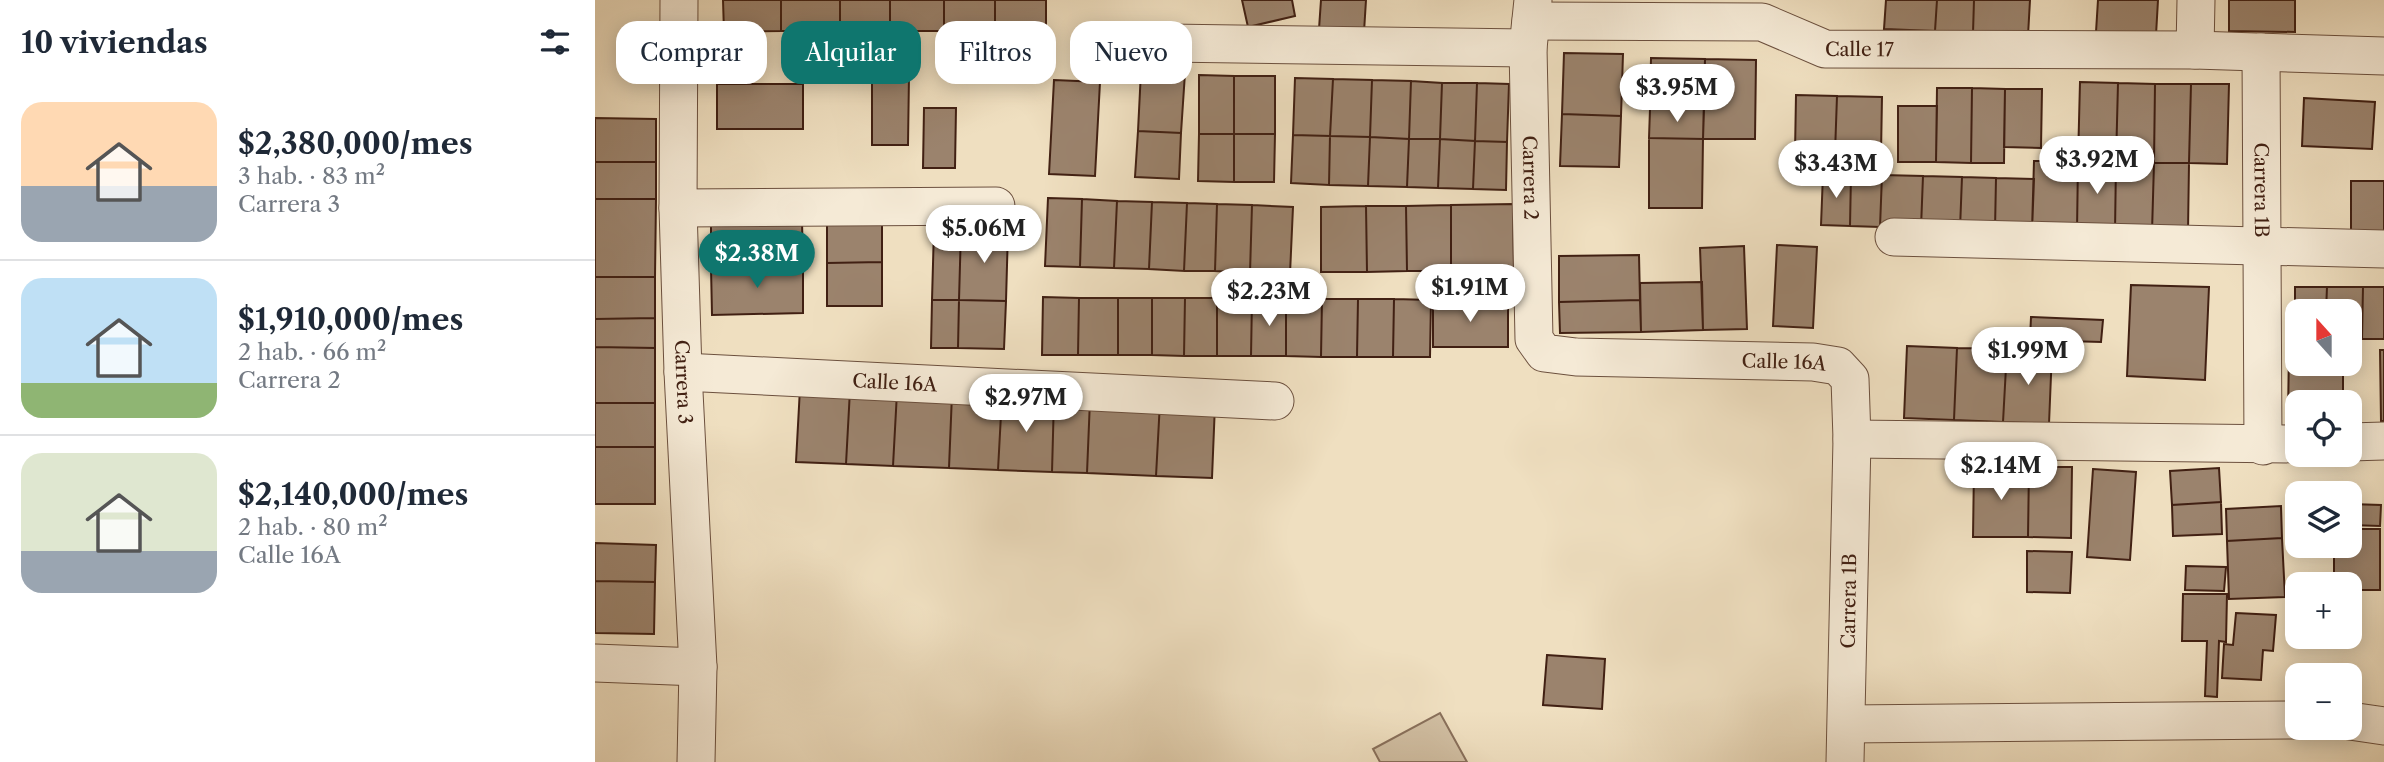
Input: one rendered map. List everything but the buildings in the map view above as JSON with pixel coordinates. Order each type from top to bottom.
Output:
[{"type":"street","name":"Carrera 3","points":[[679,0],[678,208],[683,372],[698,667],[696,762]]},
{"type":"street","points":[[2196,0],[2195,50],[2384,56]]},
{"type":"street","name":"Calle 17","points":[[1192,42],[1531,23],[1762,22],[1825,49],[2195,50]]},
{"type":"street","name":"Carrera 2","points":[[1531,23],[1534,339],[1544,353]]},
{"type":"street","name":"Carrera 1B","points":[[2261,52],[2263,246],[2280,445]]},
{"type":"street","points":[[678,208],[996,206]]},
{"type":"street","points":[[1894,237],[2384,249]]},
{"type":"street","name":"Calle 16A","points":[[1544,353],[1576,357],[1813,362],[1838,366],[1850,379],[1852,439]]},
{"type":"street","name":"Calle 16A","points":[[683,372],[1275,401]]},
{"type":"street","points":[[1852,439],[2280,445]]},
{"type":"street","name":"Carrera 1B","points":[[1845,762],[1852,439]]},
{"type":"street","points":[[2362,442],[2384,441]]},
{"type":"street","points":[[595,663],[698,667]]},
{"type":"street","points":[[1847,724],[2285,720]]},
{"type":"street","points":[[2362,723],[2384,726]]},
{"type":"shaded area","points":[[1440,713],[1467,762],[1380,762],[1373,749]]}]
